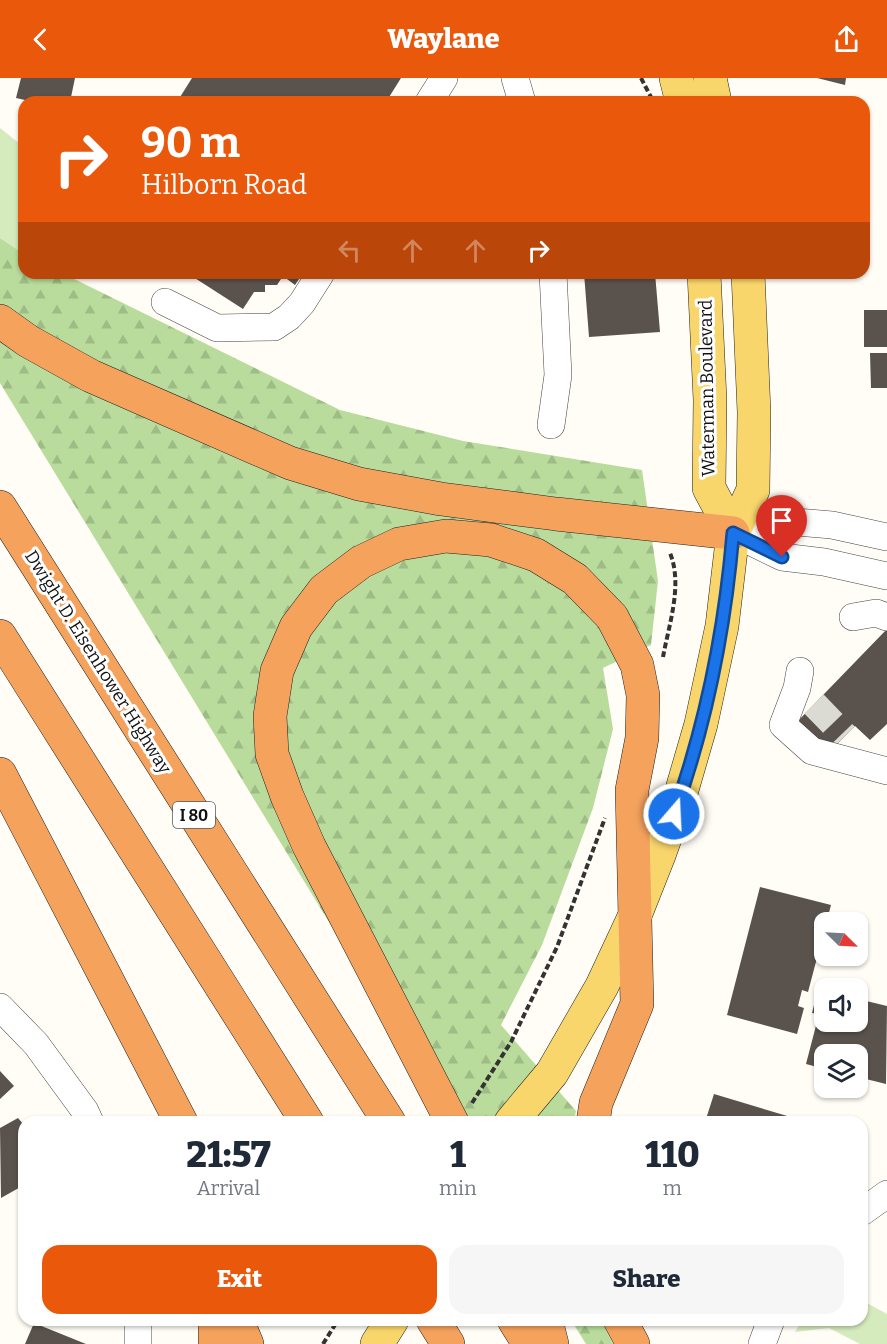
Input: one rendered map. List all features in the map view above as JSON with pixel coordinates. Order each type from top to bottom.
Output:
[{"type":"highway","points":[[0,321],[28,341],[91,376],[290,463],[359,484],[441,499],[522,510],[733,533]]},
{"type":"highway","name":"Dwight D. Eisenhower Highway","points":[[0,507],[384,1116]]},
{"type":"highway","points":[[449,1116],[309,846],[272,754],[270,716],[277,671],[296,627],[324,590],[362,562],[399,544],[446,536],[491,540],[537,555],[575,579],[612,617],[637,665],[643,695],[642,738],[632,790],[637,1004],[596,1103],[594,1116]]},
{"type":"highway","points":[[0,636],[304,1116]]},
{"type":"highway","points":[[0,774],[178,1116]]},
{"type":"highway","points":[[215,1326],[215,1344]]},
{"type":"highway","points":[[240,1326],[247,1344]]},
{"type":"highway","points":[[436,1326],[448,1344]]},
{"type":"highway","points":[[518,1326],[529,1344]]},
{"type":"highway","points":[[548,1326],[552,1344]]},
{"type":"highway","points":[[624,1326],[633,1344]]},
{"type":"main road","points":[[676,78],[680,96]]},
{"type":"main road","points":[[710,78],[714,96]]},
{"type":"main road","name":"Waterman Boulevard","points":[[704,279],[710,400],[709,488],[733,533]]},
{"type":"main road","points":[[516,1116],[552,1072],[602,986],[636,913],[681,793],[701,724],[722,626],[733,533],[753,490],[754,400],[748,279]]},
{"type":"main road","points":[[377,1344],[388,1326]]},
{"type":"street","points":[[433,96],[444,78]]},
{"type":"street","points":[[515,78],[520,96]]},
{"type":"street","points":[[165,302],[217,328],[274,327],[289,318],[317,279]]},
{"type":"street","points":[[551,425],[558,375],[553,279]]},
{"type":"street","points":[[733,533],[785,521],[832,525],[887,537]]},
{"type":"street","points":[[733,533],[782,557],[824,562],[887,576]]},
{"type":"street","points":[[853,617],[876,613],[887,617]]},
{"type":"street","points":[[804,688],[783,725],[812,751],[887,771]]},
{"type":"street","points":[[845,736],[856,762]]},
{"type":"street","points":[[0,1007],[36,1044],[87,1116]]},
{"type":"street","points":[[868,1208],[887,1194]]},
{"type":"street","points":[[138,1326],[138,1344]]},
{"type":"street","points":[[762,1344],[769,1326]]},
{"type":"path","points":[[641,78],[651,96]]},
{"type":"path","points":[[663,658],[676,585],[677,569],[670,551]]},
{"type":"path","points":[[485,1082],[511,1042],[557,947],[607,812]]},
{"type":"path","points":[[323,1344],[334,1326]]},
{"type":"green space","points":[[0,128],[18,142],[18,250],[0,238]]},
{"type":"green space","points":[[0,238],[18,250],[18,279],[74,279],[340,410],[463,441],[642,470],[658,581],[651,645],[603,668],[613,729],[593,808],[542,945],[501,1025],[576,1111],[575,1116],[447,1116],[0,383]]},
{"type":"green space","points":[[868,1304],[887,1314],[887,1344],[860,1344],[829,1328],[795,1332],[798,1326],[868,1326]]},
{"type":"green space","points":[[575,1326],[604,1326],[613,1344],[586,1344]]},
{"type":"building","points":[[21,78],[75,78],[71,96],[18,96],[16,98]]},
{"type":"building","points":[[192,78],[401,78],[390,96],[181,96]]},
{"type":"building","points":[[817,78],[846,78],[845,85]]},
{"type":"building","points":[[196,279],[281,279],[277,285],[265,285],[265,292],[254,292],[243,309]]},
{"type":"building","points":[[287,279],[299,279],[295,285]]},
{"type":"building","points":[[584,279],[656,279],[660,332],[589,337]]},
{"type":"building","points":[[864,310],[887,310],[887,347],[864,347]]},
{"type":"building","points":[[870,353],[887,353],[887,388],[871,388]]},
{"type":"building","points":[[887,629],[887,724],[870,740],[855,726],[830,751],[795,724]]},
{"type":"building","points":[[760,887],[831,905],[829,912],[814,912],[815,966],[808,992],[802,990],[798,1006],[804,1008],[797,1034],[727,1015]]},
{"type":"building","points":[[868,1001],[887,1006],[886,1084],[868,1080],[868,1044],[814,1044],[814,1066],[806,1064],[814,1032],[868,1032]]},
{"type":"building","points":[[0,1071],[14,1086],[0,1099]]},
{"type":"building","points":[[714,1094],[787,1116],[707,1116]]},
{"type":"building","points":[[18,1118],[18,1188],[1,1198],[0,1128]]},
{"type":"building","points":[[33,1326],[41,1326],[86,1344],[25,1344]]},
{"type":"tunnel","points":[[814,704],[845,736]]},
{"type":"route","points":[[674,814],[701,724],[714,668],[722,626],[733,533],[782,557]]}]
